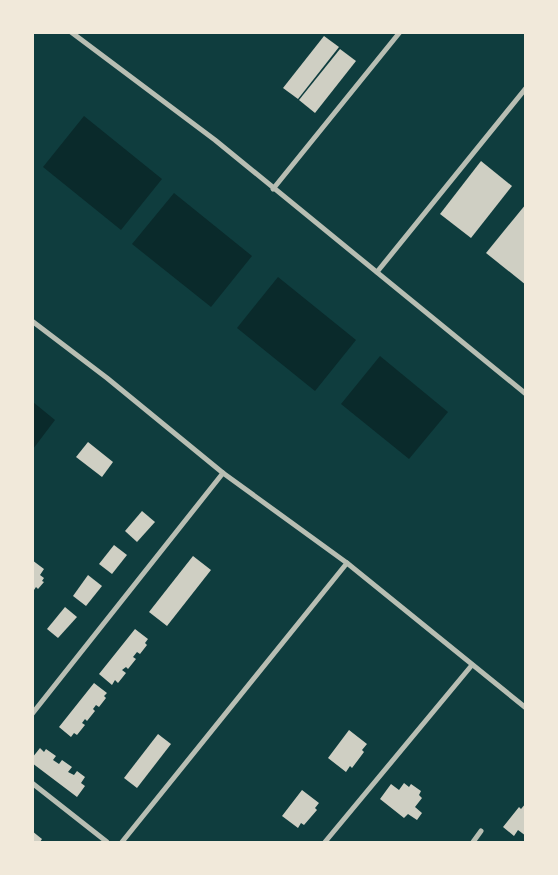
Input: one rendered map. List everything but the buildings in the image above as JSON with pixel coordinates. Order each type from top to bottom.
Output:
[{"type":"street","points":[[71,32],[215,140],[526,394]]},
{"type":"street","points":[[273,189],[400,32]]},
{"type":"street","points":[[377,272],[526,88]]},
{"type":"street","points":[[32,321],[107,378],[223,473],[347,563],[526,708]]},
{"type":"street","points":[[32,714],[223,473]]},
{"type":"street","points":[[122,842],[347,563]]},
{"type":"street","points":[[325,842],[472,665]]},
{"type":"street","points":[[32,782],[108,842]]},
{"type":"street","points":[[473,842],[481,831]]},
{"type":"water","points":[[84,116],[162,179],[121,230],[43,167]]},
{"type":"water","points":[[174,193],[252,256],[211,307],[132,244]]},
{"type":"water","points":[[278,277],[356,340],[315,391],[237,328]]},
{"type":"water","points":[[380,356],[448,412],[409,459],[341,404]]},
{"type":"water","points":[[33,402],[55,420],[32,449]]}]
